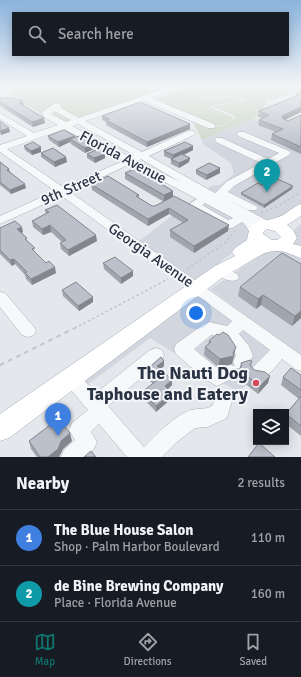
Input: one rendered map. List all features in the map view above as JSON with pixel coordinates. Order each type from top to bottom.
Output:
[{"type":"main road","points":[[254,223],[284,221],[301,209]]},
{"type":"main road","points":[[286,241],[291,225],[301,218]]},
{"type":"main road","points":[[254,223],[262,241],[286,241]]},
{"type":"main road","points":[[227,273],[226,263],[252,244],[255,240],[254,223]]},
{"type":"main road","points":[[286,241],[291,247],[301,252]]},
{"type":"main road","points":[[0,429],[198,288],[227,273],[232,267],[259,248],[286,241]]},
{"type":"street","name":"Florida Avenue","points":[[54,107],[46,112],[47,115],[129,161],[204,199],[194,205],[228,226],[254,223]]},
{"type":"street","name":"Florida Avenue","points":[[56,107],[77,121],[218,195],[254,223]]},
{"type":"street","points":[[0,148],[117,107]]},
{"type":"street","points":[[166,107],[211,126]]},
{"type":"street","points":[[0,114],[33,136]]},
{"type":"street","name":"9th Street","points":[[0,220],[191,133]]},
{"type":"street","points":[[218,195],[230,184],[286,153],[241,134]]},
{"type":"street","points":[[219,140],[268,163]]},
{"type":"street","name":"Georgia Avenue","points":[[0,148],[177,275],[243,317],[301,364]]},
{"type":"street","points":[[0,297],[28,332]]},
{"type":"street","points":[[230,333],[243,317]]},
{"type":"street","points":[[209,328],[230,333],[245,356],[236,367],[217,378],[182,348],[209,328]]},
{"type":"street","points":[[259,372],[281,349]]},
{"type":"street","points":[[71,457],[87,442],[79,430],[98,408],[156,355]]},
{"type":"street","points":[[71,378],[140,457]]},
{"type":"street","points":[[148,457],[170,435],[192,419],[208,418],[220,412],[223,401]]},
{"type":"path","points":[[86,107],[95,109]]},
{"type":"path","points":[[0,365],[177,275],[225,242],[236,229],[254,223],[260,213],[278,206],[301,192]]},
{"type":"shaded area","points":[[254,118],[301,136],[301,204],[281,219],[267,222],[207,189],[211,186],[220,185],[234,174],[231,163],[203,144],[202,140]]},
{"type":"shaded area","points":[[195,198],[244,223],[250,232],[248,243],[222,260],[217,267],[197,283],[138,242]]},
{"type":"shaded area","points":[[301,224],[301,356],[210,289],[270,249]]},
{"type":"shaded area","points":[[197,294],[281,356],[238,392],[150,338],[87,385],[81,378]]},
{"type":"green space","points":[[31,107],[112,107],[78,119],[57,125]]},
{"type":"green space","points":[[172,107],[211,107],[229,115],[234,119],[219,127]]},
{"type":"green space","points":[[214,107],[264,107],[259,116],[202,140],[192,120],[211,128],[221,127],[236,118],[233,115]]},
{"type":"building","points":[[9,107],[26,107],[44,118],[32,122]]},
{"type":"building","points":[[126,107],[152,107],[190,124],[147,142],[106,120],[109,119],[102,116]]},
{"type":"building","points":[[268,107],[300,107],[282,116],[282,118],[288,121],[301,115],[301,147],[272,134],[283,129],[259,120],[269,115],[259,111]]},
{"type":"building","points":[[0,121],[9,128],[0,131]]},
{"type":"building","points":[[64,130],[75,136],[58,142],[48,136]]},
{"type":"building","points":[[79,136],[94,145],[85,148],[70,139]]},
{"type":"building","points":[[33,142],[41,147],[31,151],[24,146]]},
{"type":"building","points":[[185,142],[193,146],[173,155],[164,151]]},
{"type":"building","points":[[53,148],[66,157],[54,162],[41,153]]},
{"type":"building","points":[[98,149],[105,154],[94,158],[87,154]]},
{"type":"building","points":[[182,154],[190,158],[179,163],[171,159]]},
{"type":"building","points":[[0,162],[9,169],[7,170],[25,184],[10,190],[0,182]]},
{"type":"building","points":[[209,163],[220,168],[207,175],[196,170]]},
{"type":"building","points":[[136,168],[157,179],[155,180],[173,191],[164,195],[125,173]]},
{"type":"building","points":[[108,176],[139,195],[136,196],[152,206],[155,206],[174,196],[229,225],[194,246],[170,230],[188,220],[169,208],[148,219],[91,184]]},
{"type":"building","points":[[275,178],[293,186],[264,205],[241,193],[258,183],[262,185]]},
{"type":"building","points":[[57,205],[96,235],[68,250],[60,243],[66,240],[50,225],[42,229],[32,221],[49,212],[45,210]]},
{"type":"building","points":[[15,221],[22,227],[17,229],[35,248],[32,249],[46,263],[49,261],[55,267],[31,279],[25,273],[27,272],[14,259],[10,260],[0,250],[0,228]]},
{"type":"building","points":[[282,253],[301,264],[301,311],[295,316],[263,295],[258,299],[240,287]]},
{"type":"building","points":[[115,257],[133,271],[121,278],[103,263]]},
{"type":"building","points":[[76,282],[93,297],[78,306],[62,290]]},
{"type":"building","points":[[223,332],[228,335],[236,347],[233,353],[234,356],[220,359],[205,347],[217,334],[219,335]]},
{"type":"building","points":[[161,357],[164,361],[157,366],[172,380],[165,386],[172,393],[156,406],[142,392],[156,381],[145,371]]},
{"type":"building","points":[[250,360],[252,361],[250,365],[254,370],[265,372],[270,376],[260,386],[239,370],[242,365],[241,363]]},
{"type":"building","points":[[291,368],[301,375],[301,390],[283,377]]},
{"type":"building","points":[[301,396],[301,426],[289,416],[289,410]]},
{"type":"building","points":[[58,419],[70,433],[61,441],[58,449],[48,457],[40,457],[29,441]]},
{"type":"building","points":[[257,445],[261,445],[275,457],[248,457]]},
{"type":"building","points":[[91,451],[96,457],[84,457]]},
{"type":"place","name":"de Bine Brewing Company","points":[[267,192]]},
{"type":"place","name":"The Nauti Dog Taphouse and Eatery","points":[[256,383]]},
{"type":"place","name":"The Blue House Salon","points":[[58,436]]}]
